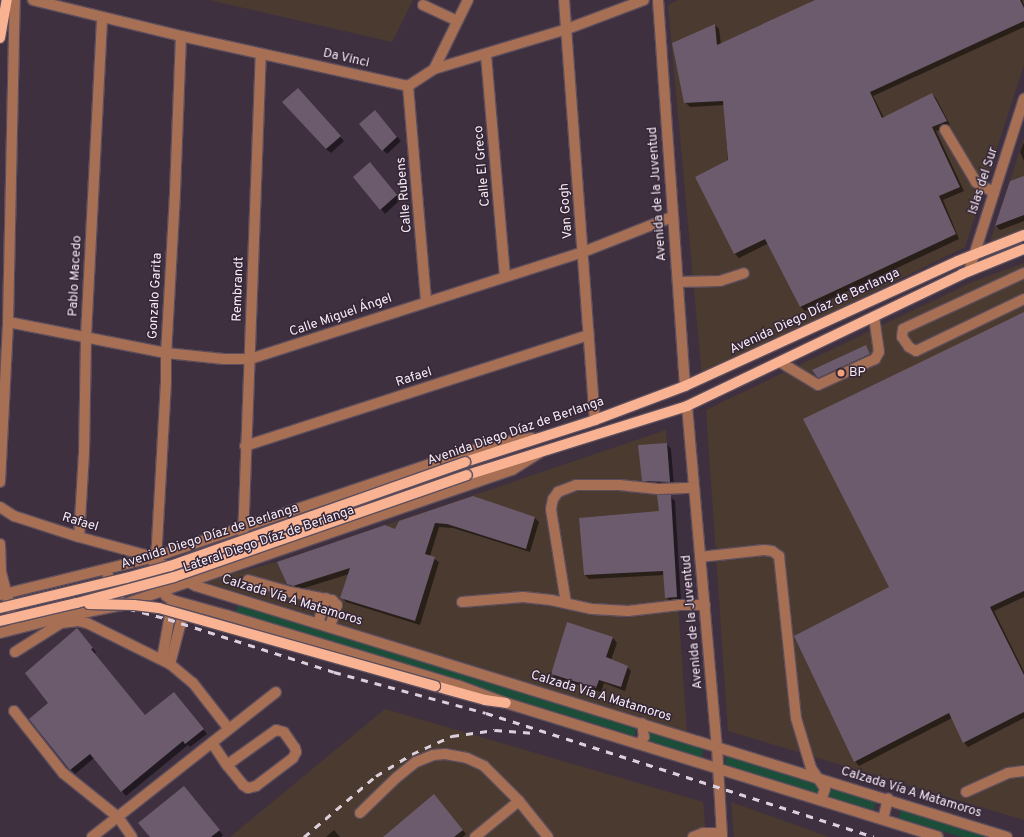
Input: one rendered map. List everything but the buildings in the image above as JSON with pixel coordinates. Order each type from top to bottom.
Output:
[{"type":"main road","points":[[0,38],[7,0]]},
{"type":"main road","name":"Avenida Diego Díaz de Berlanga","points":[[4,608],[170,566],[464,462],[595,420],[685,386],[974,254],[1024,235]]},
{"type":"main road","name":"Avenida Diego Díaz de Berlanga","points":[[0,621],[77,604],[200,569],[467,475],[687,406],[969,271],[1024,249]]},
{"type":"main road","points":[[77,604],[134,605],[159,608],[475,698],[506,703]]},
{"type":"street","points":[[0,482],[8,322],[15,0]]},
{"type":"street","name":"Da Vinci","points":[[33,0],[181,36],[408,86]]},
{"type":"street","points":[[434,69],[468,0]]},
{"type":"street","name":"Van Gogh","points":[[564,0],[595,420]]},
{"type":"street","points":[[408,86],[434,69],[486,55],[567,29],[644,0]]},
{"type":"street","name":"Avenida de la Juventud","points":[[658,0],[685,386]]},
{"type":"street","points":[[423,5],[457,21]]},
{"type":"street","name":"Pablo Macedo","points":[[79,537],[84,454],[86,336],[102,17]]},
{"type":"street","name":"Gonzalo Garita","points":[[162,591],[155,577],[155,557],[166,382],[166,353],[175,194],[181,36]]},
{"type":"street","name":"Rembrandt","points":[[216,553],[240,544],[243,539],[261,54]]},
{"type":"street","name":"Calle El Greco","points":[[486,55],[505,276]]},
{"type":"street","name":"Calle Rubens","points":[[408,86],[426,301]]},
{"type":"street","name":"Islas del Sur","points":[[969,271],[1024,98]]},
{"type":"street","points":[[945,130],[976,182],[994,193]]},
{"type":"street","name":"Calle Miguel Ángel","points":[[8,322],[86,336],[166,353],[224,359],[250,359],[426,301],[583,252],[672,217]]},
{"type":"street","points":[[678,282],[720,281],[744,273]]},
{"type":"street","points":[[1024,274],[903,329],[902,337],[909,347],[916,351],[1024,299]]},
{"type":"street","points":[[780,362],[818,385],[875,359],[879,352],[874,316]]},
{"type":"street","name":"Rafael","points":[[246,446],[589,335]]},
{"type":"street","name":"Avenida de la Juventud","points":[[687,406],[717,747],[717,769],[722,835]]},
{"type":"street","name":"Lateral Diego Díaz de Berlanga","points":[[4,594],[155,557],[462,453],[513,440],[538,438]]},
{"type":"street","name":"Lateral Diego Díaz de Berlanga","points":[[0,633],[63,617],[122,605],[512,470],[540,452]]},
{"type":"street","points":[[566,603],[551,509],[553,499],[558,492],[576,485],[619,485],[658,489],[694,488]]},
{"type":"street","name":"Rafael","points":[[0,507],[14,516],[79,537],[140,555],[155,557]]},
{"type":"street","points":[[204,541],[202,557],[209,566],[219,572]]},
{"type":"street","points":[[0,544],[4,608],[15,630]]},
{"type":"street","points":[[700,557],[764,550],[772,551],[779,556],[796,718],[811,768],[825,789],[821,800]]},
{"type":"street","points":[[155,557],[164,568],[167,580],[162,591],[172,600],[226,614],[457,685],[506,703],[938,837]]},
{"type":"street","name":"Calzada Vía A Matamoros","points":[[164,568],[188,582],[232,597],[330,626],[1007,837]]},
{"type":"street","points":[[106,569],[111,585],[122,605]]},
{"type":"street","points":[[248,580],[290,592],[326,598],[334,601],[337,605],[330,626]]},
{"type":"street","points":[[54,582],[63,617]]},
{"type":"street","points":[[4,608],[92,588]]},
{"type":"street","points":[[169,614],[200,623],[214,620],[226,614],[232,597]]},
{"type":"street","points":[[462,602],[523,597],[566,603],[592,609],[628,611],[680,605],[704,605]]},
{"type":"street","points":[[318,623],[326,598]]},
{"type":"street","points":[[166,661],[169,614],[172,600]]},
{"type":"street","points":[[166,661],[182,618]]},
{"type":"street","points":[[15,652],[61,623],[78,621],[95,626],[166,661],[193,682],[229,729]]},
{"type":"street","points":[[92,837],[276,692]]},
{"type":"street","points":[[14,711],[63,773],[118,816],[132,837]]},
{"type":"street","points":[[639,744],[644,737],[642,723]]},
{"type":"street","points":[[212,743],[227,765],[243,785],[252,788],[292,758],[296,752],[295,748],[284,732],[276,730],[227,765]]},
{"type":"street","points":[[360,812],[396,778],[416,762],[433,755],[445,754],[467,758],[484,766],[519,801],[548,837]]},
{"type":"street","points":[[966,792],[1008,773],[1024,772]]},
{"type":"street","points":[[883,819],[888,799]]},
{"type":"street","points":[[475,837],[519,801]]},
{"type":"street","points":[[693,837],[703,833],[722,835]]},
{"type":"shaded area","points":[[209,0],[413,0],[392,42]]},
{"type":"shaded area","points":[[679,0],[1024,0],[1024,65],[965,247],[702,377],[668,5]]},
{"type":"shaded area","points":[[1024,138],[1024,229],[990,242],[1010,181]]},
{"type":"shaded area","points":[[1024,263],[1024,820],[728,731],[706,410],[972,282]]},
{"type":"shaded area","points":[[666,430],[687,733],[203,581],[277,562]]},
{"type":"shaded area","points":[[385,709],[703,802],[706,837],[230,837]]},
{"type":"shaded area","points":[[731,802],[829,837],[734,837]]},
{"type":"green space","points":[[238,604],[636,727],[635,736],[236,614]]},
{"type":"green space","points":[[648,730],[703,749],[702,758],[646,740]]},
{"type":"green space","points":[[727,755],[875,800],[874,810],[725,765]]},
{"type":"green space","points":[[901,809],[990,837],[962,837],[899,818]]},
{"type":"railway","points":[[115,605],[168,619],[334,672],[486,713],[874,837]]},
{"type":"railway","points":[[304,837],[376,776],[412,754],[452,736],[495,730],[535,733]]},
{"type":"place","name":"BP","points":[[841,373]]}]
